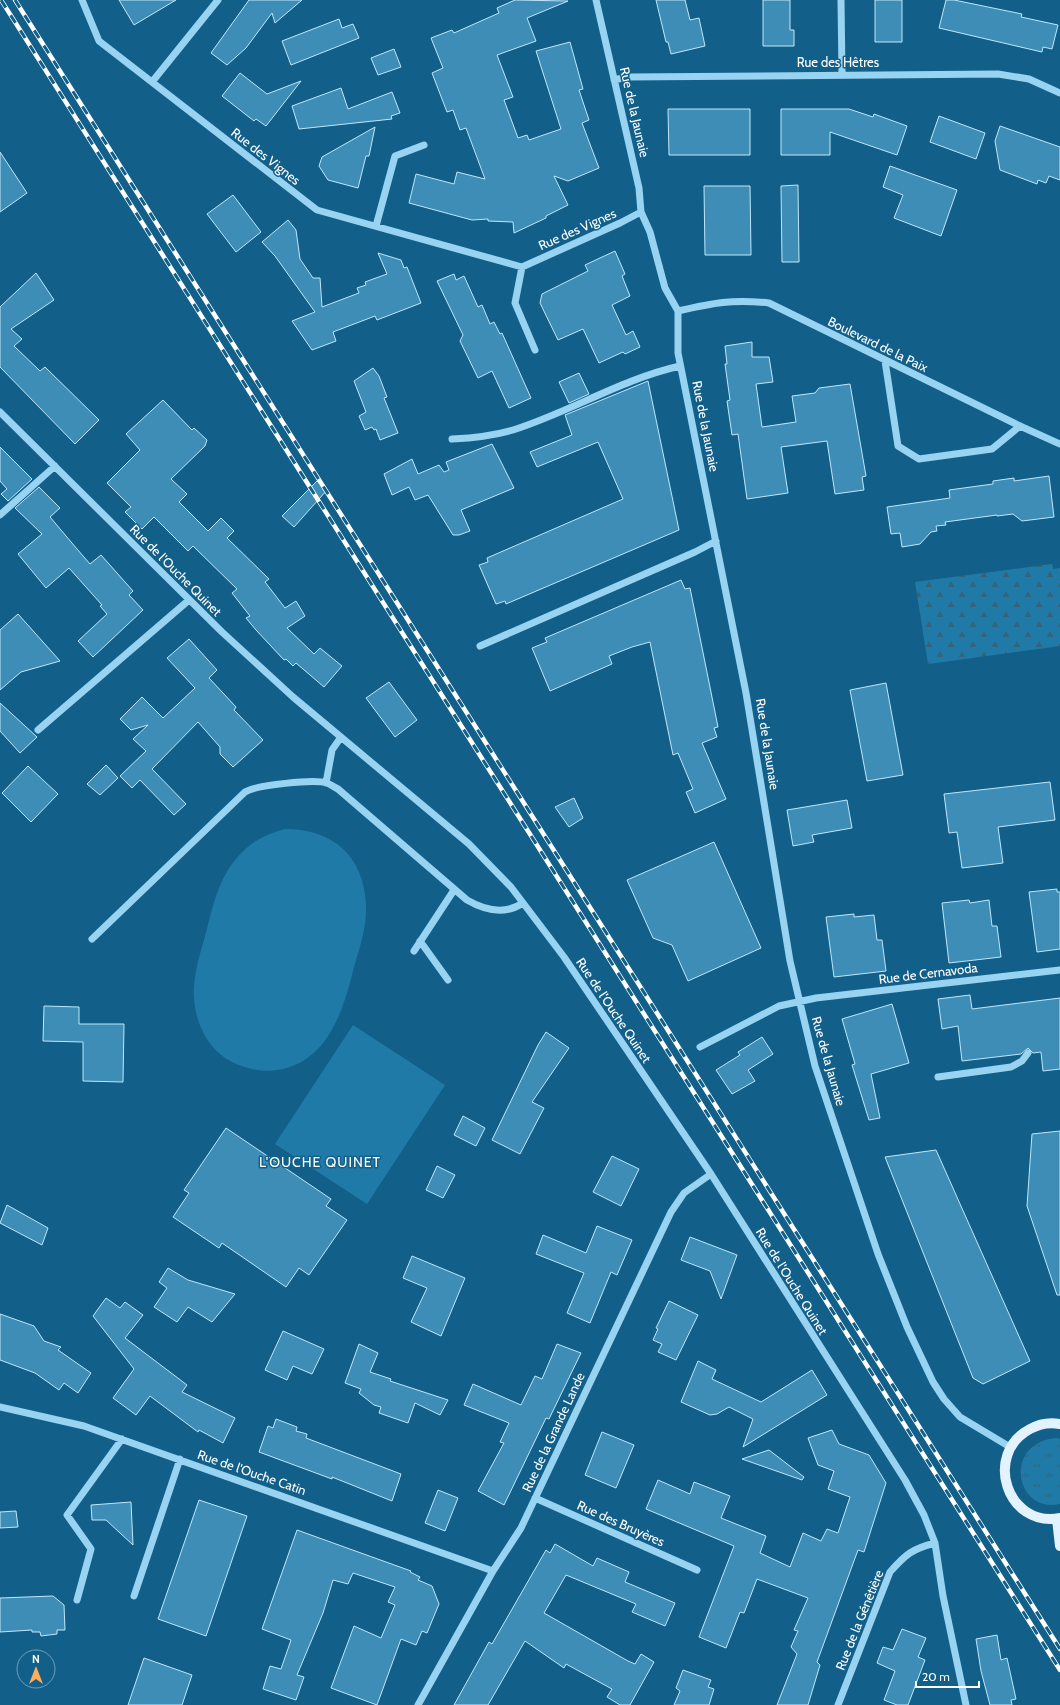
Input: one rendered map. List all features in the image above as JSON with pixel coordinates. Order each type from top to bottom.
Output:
[{"type":"main road","points":[[1060,1424],[1046,1423],[1035,1426],[1017,1438],[1010,1447],[1004,1470],[1009,1492],[1015,1502],[1024,1510],[1034,1515],[1058,1519],[1060,1546]]},
{"type":"street","name":"Rue des Vignes","points":[[82,0],[99,41],[317,210],[522,267],[641,212]]},
{"type":"street","points":[[152,82],[218,0]]},
{"type":"street","name":"Rue de la Jaunaie","points":[[596,0],[639,188],[641,212],[650,232],[665,288],[678,311],[678,353],[680,366],[746,693],[789,954],[815,1066],[878,1254],[907,1327],[924,1364],[944,1399],[960,1417],[1010,1447]]},
{"type":"street","points":[[841,0],[842,74]]},
{"type":"street","name":"Rue des Hêtres","points":[[614,80],[628,77],[842,74],[998,74],[1029,79],[1060,93]]},
{"type":"street","points":[[376,226],[395,156],[424,145]]},
{"type":"street","points":[[522,267],[515,303],[535,350]]},
{"type":"street","name":"Boulevard de la Paix","points":[[678,311],[719,302],[744,300],[769,303],[885,361],[1060,444]]},
{"type":"street","points":[[885,361],[898,446],[919,459],[992,449],[1020,426]]},
{"type":"street","points":[[452,439],[480,437],[512,430],[654,372],[680,366]]},
{"type":"street","name":"Rue de l'Ouche Quinet","points":[[0,412],[189,600],[286,691],[480,854],[524,903],[564,957],[711,1174],[905,1480],[924,1515],[935,1543],[945,1603],[966,1705]]},
{"type":"street","points":[[0,515],[55,466]]},
{"type":"street","points":[[480,646],[716,541]]},
{"type":"street","points":[[38,730],[189,600]]},
{"type":"street","points":[[326,782],[332,750],[341,737]]},
{"type":"street","points":[[92,938],[245,792],[251,788],[269,785],[326,782],[338,789],[454,890],[474,904],[489,910],[503,911],[515,908],[524,903]]},
{"type":"street","points":[[414,951],[454,890]]},
{"type":"street","points":[[420,941],[448,980]]},
{"type":"street","name":"Rue de Cernavoda","points":[[700,1047],[779,1006],[832,996],[1060,970]]},
{"type":"street","points":[[938,1077],[1011,1067],[1022,1060],[1028,1053]]},
{"type":"street","name":"Rue de la Grande Lande","points":[[418,1705],[493,1571],[521,1528],[671,1212],[684,1193],[711,1174]]},
{"type":"street","name":"Rue de l'Ouche Catin","points":[[0,1407],[84,1426],[493,1571]]},
{"type":"street","points":[[77,1600],[91,1549],[67,1515],[122,1439]]},
{"type":"street","points":[[134,1596],[180,1459]]},
{"type":"street","name":"Rue des Bruyères","points":[[535,1498],[697,1570]]},
{"type":"street","name":"Rue de la Génêtière","points":[[838,1705],[890,1572],[905,1555],[920,1547],[935,1543]]},
{"type":"green space","points":[[1052,564],[1053,569],[1060,568],[1060,646],[928,664],[915,582]]},
{"type":"green space","points":[[285,829],[302,830],[318,834],[331,840],[343,849],[352,859],[359,872],[364,888],[366,913],[361,944],[340,1014],[332,1029],[313,1054],[299,1063],[283,1069],[263,1071],[251,1069],[232,1062],[214,1049],[202,1030],[198,1020],[195,1009],[194,987],[199,958],[214,902],[225,875],[246,848],[264,836]]},
{"type":"green space","points":[[353,1025],[445,1085],[367,1204],[275,1144]]},
{"type":"green space","points":[[1057,1438],[1060,1439],[1060,1504],[1045,1504],[1033,1498],[1025,1489],[1021,1476],[1022,1463],[1028,1451],[1039,1442]]},
{"type":"building","points":[[119,0],[176,0],[134,25]]},
{"type":"building","points":[[249,0],[302,0],[275,23],[272,13],[246,48],[227,65],[211,53]]},
{"type":"building","points":[[515,0],[568,1],[527,18],[536,41],[497,55],[513,97],[504,100],[518,138],[527,135],[529,140],[561,129],[536,51],[570,42],[583,89],[579,90],[589,120],[582,123],[599,168],[568,181],[554,176],[568,205],[546,216],[546,218],[514,233],[513,222],[488,221],[488,219],[472,220],[409,203],[416,174],[454,184],[457,172],[485,179],[466,128],[460,130],[453,110],[447,112],[432,73],[443,68],[431,38],[452,30],[454,33],[499,13],[497,8]]},
{"type":"building","points":[[656,0],[685,0],[690,20],[699,18],[705,46],[671,54],[668,42],[666,42]]},
{"type":"building","points":[[763,0],[790,0],[790,30],[794,30],[794,46],[763,46]]},
{"type":"building","points":[[875,0],[902,0],[902,42],[875,42]]},
{"type":"building","points":[[946,0],[954,0],[1022,14],[1021,17],[1058,25],[1052,49],[1043,47],[1042,52],[939,28]]},
{"type":"building","points":[[339,19],[342,28],[353,24],[359,38],[291,65],[282,41]]},
{"type":"building","points":[[394,49],[401,67],[378,75],[371,58]]},
{"type":"building","points":[[240,73],[267,94],[301,81],[266,126],[256,119],[254,121],[222,96]]},
{"type":"building","points":[[341,88],[348,109],[392,92],[400,113],[391,116],[392,119],[299,129],[292,106]]},
{"type":"building","points":[[668,109],[750,109],[750,155],[669,155]]},
{"type":"building","points":[[781,109],[849,109],[873,117],[874,114],[907,126],[897,155],[830,132],[830,155],[781,155]]},
{"type":"building","points":[[939,116],[985,133],[976,159],[930,142]]},
{"type":"building","points":[[1000,126],[1060,147],[1060,180],[1049,176],[1046,183],[1038,180],[1037,184],[1000,170],[995,141]]},
{"type":"building","points":[[375,127],[369,156],[366,156],[358,188],[328,180],[319,166],[322,157]]},
{"type":"building","points":[[0,152],[27,193],[0,212]]},
{"type":"building","points":[[890,166],[957,190],[941,236],[894,218],[903,195],[883,187]]},
{"type":"building","points":[[798,185],[799,262],[782,262],[781,186]]},
{"type":"building","points":[[704,186],[750,186],[751,255],[705,255]]},
{"type":"building","points":[[233,195],[261,232],[236,252],[207,214]]},
{"type":"building","points":[[288,220],[296,230],[300,259],[313,278],[320,278],[322,307],[359,293],[357,288],[366,285],[365,282],[387,274],[378,253],[401,260],[404,268],[407,267],[421,303],[377,320],[375,316],[333,332],[336,341],[312,350],[292,321],[315,312],[275,256],[262,242]]},
{"type":"building","points":[[615,251],[625,274],[622,276],[630,296],[612,305],[626,335],[633,331],[640,347],[625,354],[623,352],[599,363],[583,329],[558,340],[540,303],[542,294],[588,271],[585,265]]},
{"type":"building","points":[[36,273],[54,300],[11,329],[22,339],[14,346],[40,371],[45,367],[99,420],[75,444],[0,367],[0,307]]},
{"type":"building","points":[[454,274],[456,280],[464,276],[478,307],[482,305],[490,324],[494,322],[500,334],[502,333],[531,398],[509,408],[492,371],[478,378],[460,341],[463,335],[437,281]]},
{"type":"building","points":[[752,342],[752,357],[769,357],[773,382],[756,384],[762,427],[796,422],[792,396],[815,393],[819,388],[850,384],[866,476],[862,477],[864,490],[835,494],[827,441],[781,447],[788,493],[747,499],[738,434],[732,435],[727,401],[730,400],[725,364],[727,364],[725,346]]},
{"type":"building","points":[[373,368],[379,376],[387,397],[384,398],[398,433],[380,440],[376,429],[374,430],[372,427],[365,430],[359,416],[366,412],[354,381]]},
{"type":"building","points":[[579,373],[589,394],[569,403],[559,382]]},
{"type":"building","points":[[648,381],[679,530],[506,604],[505,601],[496,604],[479,565],[488,562],[487,558],[623,499],[598,442],[537,467],[530,452],[572,435],[565,415]]},
{"type":"building","points":[[163,400],[192,430],[194,428],[207,440],[205,446],[171,479],[187,494],[179,502],[208,531],[221,518],[234,531],[227,538],[269,579],[265,582],[285,608],[296,601],[305,616],[287,628],[314,654],[320,648],[342,666],[324,687],[296,663],[293,666],[286,659],[284,660],[256,630],[246,618],[250,616],[232,593],[237,589],[193,546],[188,551],[154,517],[142,529],[125,512],[131,507],[107,483],[140,450],[126,434]]},
{"type":"building","points":[[492,444],[514,488],[461,510],[470,531],[459,535],[453,535],[428,495],[415,500],[409,487],[392,495],[384,474],[412,459],[418,474],[439,465],[444,472],[449,470],[446,462]]},
{"type":"building","points":[[0,447],[32,479],[8,501],[1,494],[7,489],[0,481]]},
{"type":"building","points":[[1049,476],[1054,517],[1022,521],[1013,514],[945,522],[946,525],[936,526],[937,531],[931,532],[920,544],[902,547],[900,533],[891,534],[887,507],[950,498],[949,490],[993,484],[993,481],[1014,478],[1014,481]]},
{"type":"building","points":[[317,481],[327,490],[294,527],[282,516]]},
{"type":"building","points":[[39,487],[60,508],[50,517],[77,549],[90,564],[101,555],[133,591],[129,595],[143,610],[93,657],[78,641],[107,614],[100,606],[102,605],[69,568],[46,588],[18,554],[42,534],[15,508]]},
{"type":"building","points":[[681,580],[685,589],[690,588],[718,727],[714,728],[717,737],[702,743],[726,799],[695,813],[686,792],[693,789],[678,753],[673,755],[650,642],[609,656],[612,664],[550,691],[532,648],[547,642],[545,638]]},
{"type":"building","points":[[18,614],[60,661],[21,672],[0,690],[0,630]]},
{"type":"building","points":[[189,639],[217,670],[209,678],[236,707],[234,710],[263,740],[233,767],[220,754],[220,747],[198,722],[152,769],[186,804],[174,815],[140,780],[132,788],[120,776],[146,751],[133,739],[148,725],[131,730],[120,719],[142,697],[163,718],[195,688],[167,658]]},
{"type":"building","points":[[389,682],[417,720],[395,737],[366,698]]},
{"type":"building","points":[[886,683],[903,775],[867,781],[850,690]]},
{"type":"building","points":[[0,703],[37,737],[20,753],[0,731]]},
{"type":"building","points":[[106,765],[118,778],[100,795],[87,784]]},
{"type":"building","points":[[28,766],[58,794],[31,822],[2,793]]},
{"type":"building","points":[[1050,782],[1055,820],[998,827],[1003,863],[962,868],[957,832],[949,833],[944,794]]},
{"type":"building","points":[[574,798],[583,818],[569,827],[555,807]]},
{"type":"building","points":[[847,800],[852,828],[812,835],[814,842],[793,846],[787,810]]},
{"type":"building","points":[[714,842],[761,948],[688,981],[672,945],[653,938],[627,880]]},
{"type":"building","points":[[1057,889],[1057,892],[1060,892],[1060,949],[1037,952],[1029,892]]},
{"type":"building","points":[[969,900],[970,903],[989,900],[992,926],[997,926],[1001,957],[949,963],[942,903]]},
{"type":"building","points":[[854,914],[854,917],[874,915],[877,940],[882,940],[886,971],[834,977],[826,917]]},
{"type":"building","points":[[970,995],[972,1009],[1060,998],[1060,1069],[1043,1071],[1041,1052],[1033,1053],[1028,1048],[1021,1054],[962,1061],[958,1026],[942,1029],[938,999]]},
{"type":"building","points":[[892,1004],[909,1063],[871,1074],[880,1118],[869,1120],[852,1065],[855,1064],[842,1019]]},
{"type":"building","points":[[44,1006],[79,1007],[79,1024],[124,1024],[123,1082],[83,1081],[83,1042],[43,1041]]},
{"type":"building","points":[[546,1032],[569,1048],[532,1102],[544,1108],[520,1154],[492,1140],[538,1045]]},
{"type":"building","points":[[762,1037],[773,1054],[748,1070],[755,1081],[732,1094],[716,1070],[740,1055],[738,1052]]},
{"type":"building","points":[[463,1116],[485,1128],[476,1146],[454,1135]]},
{"type":"building","points":[[226,1128],[331,1199],[326,1206],[347,1220],[309,1275],[299,1268],[286,1287],[222,1243],[219,1248],[173,1217],[189,1193],[184,1190]]},
{"type":"building","points":[[1060,1131],[1060,1295],[1057,1295],[1027,1206],[1032,1134]]},
{"type":"building","points":[[936,1150],[1030,1361],[983,1384],[973,1378],[885,1157]]},
{"type":"building","points":[[612,1156],[639,1169],[621,1206],[593,1192]]},
{"type":"building","points":[[437,1166],[455,1175],[443,1198],[426,1190]]},
{"type":"building","points":[[7,1205],[48,1228],[42,1245],[0,1223]]},
{"type":"building","points":[[597,1226],[632,1240],[617,1275],[611,1272],[590,1323],[567,1313],[584,1273],[536,1254],[543,1235],[586,1253]]},
{"type":"building","points":[[690,1237],[737,1255],[721,1299],[710,1271],[681,1260]]},
{"type":"building","points":[[412,1256],[465,1278],[441,1336],[411,1322],[427,1288],[403,1278]]},
{"type":"building","points":[[168,1268],[188,1280],[235,1294],[212,1322],[188,1307],[177,1322],[154,1307],[167,1288],[159,1282]]},
{"type":"building","points":[[106,1298],[120,1308],[125,1302],[143,1315],[125,1338],[187,1385],[182,1392],[235,1418],[223,1443],[199,1430],[198,1432],[150,1396],[136,1415],[113,1398],[134,1369],[93,1316]]},
{"type":"building","points":[[669,1301],[698,1315],[676,1360],[658,1352],[662,1344],[653,1340],[658,1329],[656,1328]]},
{"type":"building","points":[[0,1314],[34,1326],[44,1341],[61,1347],[58,1350],[91,1373],[78,1393],[64,1383],[59,1390],[35,1373],[0,1360]]},
{"type":"building","points":[[283,1331],[324,1349],[312,1374],[293,1366],[287,1380],[265,1370]]},
{"type":"building","points":[[359,1344],[378,1353],[370,1372],[391,1379],[390,1381],[448,1400],[440,1415],[415,1403],[408,1423],[379,1413],[381,1407],[374,1405],[359,1393],[361,1389],[345,1383]]},
{"type":"building","points":[[557,1344],[581,1353],[549,1419],[546,1418],[504,1505],[478,1491],[504,1443],[500,1442],[509,1423],[464,1405],[473,1384],[521,1405],[535,1376],[542,1379]]},
{"type":"building","points":[[698,1361],[716,1370],[712,1379],[761,1402],[812,1370],[827,1395],[743,1447],[753,1419],[729,1407],[717,1414],[710,1415],[681,1402]]},
{"type":"building","points":[[276,1419],[297,1427],[296,1431],[307,1434],[306,1438],[401,1474],[392,1501],[332,1477],[332,1479],[259,1452],[268,1426],[273,1428]]},
{"type":"building","points":[[832,1430],[839,1444],[869,1455],[886,1483],[864,1552],[858,1550],[817,1662],[820,1665],[808,1705],[777,1705],[797,1654],[791,1647],[798,1631],[794,1630],[808,1598],[757,1579],[744,1613],[740,1612],[726,1648],[699,1637],[734,1546],[646,1509],[658,1480],[690,1494],[694,1482],[730,1496],[721,1518],[766,1536],[760,1553],[790,1567],[803,1533],[821,1541],[827,1529],[838,1533],[850,1497],[828,1489],[834,1471],[818,1465],[808,1438]]},
{"type":"building","points":[[602,1432],[634,1445],[616,1488],[585,1475]]},
{"type":"building","points":[[769,1450],[804,1477],[802,1480],[742,1459]]},
{"type":"building","points":[[438,1490],[458,1498],[445,1531],[425,1523]]},
{"type":"building","points":[[199,1500],[247,1516],[206,1636],[158,1619]]},
{"type":"building","points":[[131,1502],[133,1545],[106,1520],[92,1520],[91,1505]]},
{"type":"building","points":[[16,1511],[18,1527],[0,1528],[0,1512]]},
{"type":"building","points":[[297,1530],[411,1571],[410,1572],[420,1577],[418,1580],[432,1586],[439,1604],[427,1633],[422,1631],[416,1645],[401,1639],[377,1705],[331,1688],[354,1626],[381,1638],[395,1605],[388,1602],[395,1587],[353,1573],[348,1584],[333,1580],[323,1613],[297,1675],[304,1677],[296,1700],[263,1689],[270,1666],[281,1669],[291,1640],[262,1629]]},
{"type":"building","points":[[555,1544],[593,1566],[597,1558],[629,1572],[625,1582],[675,1603],[665,1626],[632,1612],[636,1604],[566,1575],[544,1613],[628,1661],[635,1664],[641,1654],[654,1662],[630,1705],[620,1705],[607,1697],[612,1689],[566,1664],[564,1668],[525,1641],[488,1705],[454,1705],[489,1642],[492,1644],[546,1550],[550,1553]]},
{"type":"building","points":[[53,1596],[64,1605],[65,1630],[57,1630],[57,1634],[41,1636],[40,1632],[32,1632],[32,1630],[0,1632],[0,1598]]},
{"type":"building","points":[[902,1629],[926,1638],[918,1657],[925,1660],[908,1705],[897,1705],[884,1700],[895,1671],[877,1663],[883,1647],[893,1650]]},
{"type":"building","points":[[997,1635],[1001,1660],[1007,1658],[1016,1699],[1011,1700],[1012,1705],[990,1705],[981,1671],[976,1639]]},
{"type":"building","points":[[144,1658],[192,1675],[182,1705],[128,1705]]},
{"type":"building","points":[[683,1670],[711,1680],[708,1687],[714,1689],[709,1705],[674,1705],[680,1691],[676,1688]]},
{"type":"railway","points":[[1,0],[1060,1670]]},
{"type":"railway","points":[[15,0],[1060,1649]]},
{"type":"district","name":"L'OUCHE QUINET","points":[[320,1162]]}]
